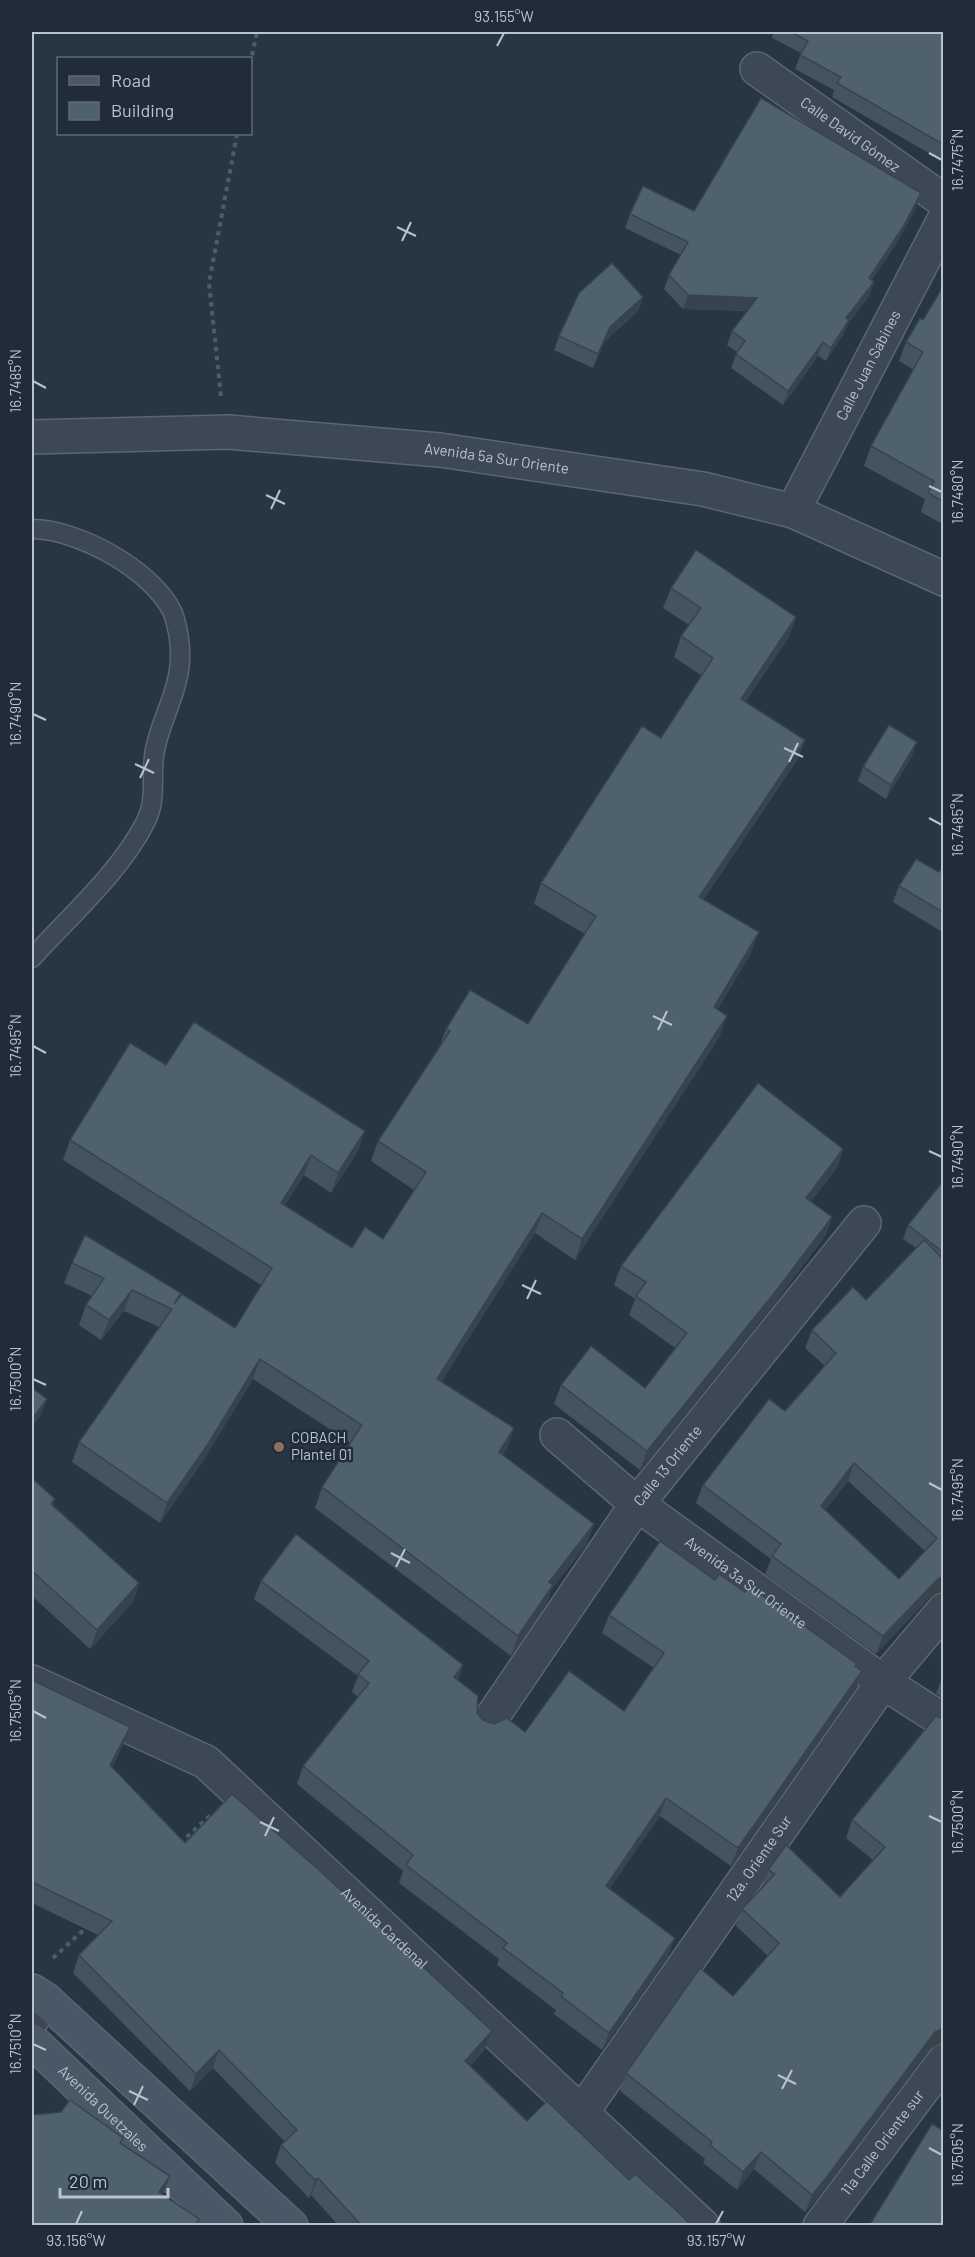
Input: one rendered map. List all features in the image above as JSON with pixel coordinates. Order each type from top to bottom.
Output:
[{"type":"main road","points":[[36,2003],[279,2222]]},
{"type":"main road","name":"Avenida Quetzales","points":[[32,2041],[226,2226]]},
{"type":"street","name":"Calle David Gómez","points":[[757,69],[944,201]]},
{"type":"street","name":"Calle Juan Sabines","points":[[793,511],[944,220]]},
{"type":"street","name":"Avenida 5a Sur Oriente","points":[[32,437],[228,432],[440,450],[703,489],[793,511],[944,579]]},
{"type":"street","name":"Calle 13 Oriente","points":[[488,1723],[637,1504],[864,1223]]},
{"type":"street","name":"Avenida 3a Sur Oriente","points":[[557,1435],[637,1504],[883,1682],[944,1720]]},
{"type":"street","name":"12a. Oriente Sur","points":[[582,2112],[883,1682],[944,1610]]},
{"type":"street","name":"Avenida Cardenal","points":[[32,1682],[206,1762],[704,2226]]},
{"type":"street","name":"11a Calle Oriente sur","points":[[825,2224],[944,2061]]},
{"type":"lane","points":[[32,529],[44,529],[82,540],[113,556],[151,583],[172,611],[180,651],[175,692],[154,755],[155,792],[146,821],[123,857],[32,958]]},
{"type":"path","points":[[252,57],[257,32]]},
{"type":"path","points":[[221,394],[209,283],[237,135]]},
{"type":"path","points":[[176,1847],[237,1791]]},
{"type":"path","points":[[53,1958],[97,1918]]},
{"type":"building","points":[[791,32],[944,32],[944,145],[837,83],[841,77],[800,55],[808,41]]},
{"type":"building","points":[[761,98],[921,193],[903,227],[869,278],[874,282],[846,318],[849,320],[831,348],[823,342],[788,391],[736,354],[745,341],[732,331],[757,298],[688,295],[669,275],[688,242],[630,214],[643,186],[694,211]]},
{"type":"building","points":[[612,263],[643,297],[610,327],[598,354],[559,336],[579,293]]},
{"type":"building","points":[[944,285],[944,502],[928,493],[934,481],[871,446],[923,352],[906,342],[920,318],[923,320]]},
{"type":"building","points":[[696,550],[796,617],[741,699],[805,740],[699,897],[759,932],[714,1007],[727,1016],[582,1239],[542,1213],[437,1379],[514,1428],[499,1452],[594,1524],[549,1582],[553,1585],[518,1636],[322,1487],[362,1425],[260,1359],[208,1444],[167,1503],[79,1442],[172,1309],[132,1290],[109,1320],[86,1305],[104,1278],[72,1263],[85,1235],[181,1293],[174,1304],[182,1294],[235,1328],[272,1268],[70,1140],[130,1043],[166,1065],[194,1022],[365,1131],[338,1173],[311,1155],[281,1203],[352,1248],[365,1227],[383,1239],[426,1172],[378,1141],[450,1031],[446,1029],[470,990],[528,1024],[596,916],[541,883],[642,726],[661,738],[713,658],[681,636],[701,608],[671,588]]},
{"type":"building","points":[[889,725],[917,742],[891,785],[863,767]]},
{"type":"building","points":[[916,859],[939,872],[944,865],[944,913],[899,886]]},
{"type":"building","points":[[758,1083],[843,1149],[806,1198],[832,1217],[779,1287],[647,1451],[561,1385],[591,1346],[645,1388],[687,1333],[636,1296],[646,1282],[621,1266]]},
{"type":"building","points":[[944,1180],[944,1251],[943,1252],[908,1225]]},
{"type":"building","points":[[924,1240],[944,1260],[944,1575],[883,1636],[772,1556],[781,1544],[703,1485],[769,1399],[785,1411],[836,1353],[812,1330],[853,1287],[866,1300]],"holes":[[[854,1463],[937,1538],[899,1579],[821,1506]]]},
{"type":"building","points":[[32,1388],[47,1399],[33,1418],[32,1417]]},
{"type":"building","points":[[32,1478],[55,1499],[51,1504],[139,1583],[97,1630],[32,1571]]},
{"type":"building","points":[[296,1534],[463,1665],[454,1677],[478,1696],[477,1713],[483,1720],[494,1724],[507,1718],[525,1732],[569,1671],[624,1711],[664,1653],[609,1615],[660,1541],[715,1580],[719,1574],[745,1592],[749,1586],[857,1664],[855,1666],[862,1671],[738,1848],[666,1798],[606,1886],[675,1938],[609,2033],[561,1996],[563,1993],[503,1948],[507,1943],[406,1865],[413,1855],[303,1766],[369,1683],[358,1674],[369,1661],[261,1581]]},
{"type":"building","points":[[32,1680],[130,1727],[110,1765],[185,1843],[232,1794],[319,1870],[492,2031],[465,2061],[527,2121],[547,2101],[629,2180],[635,2174],[692,2226],[362,2226],[318,2178],[315,2180],[281,2145],[297,2130],[219,2050],[196,2074],[79,1955],[112,1921],[32,1882]]},
{"type":"building","points":[[936,1716],[944,1719],[944,2028],[935,2032],[812,2195],[761,2152],[743,2172],[710,2145],[712,2142],[626,2073],[700,1968],[733,1996],[779,1943],[742,1909],[775,1874],[768,1870],[786,1845],[840,1897],[885,1847],[852,1820]]},
{"type":"building","points":[[70,2100],[123,2138],[120,2143],[170,2176],[159,2192],[199,2219],[195,2226],[32,2226],[32,2115],[61,2112]]},
{"type":"building","points":[[932,2124],[944,2131],[944,2226],[869,2226]]},
{"type":"place","name":"COBACH Plantel 01","points":[[279,1447]]}]
